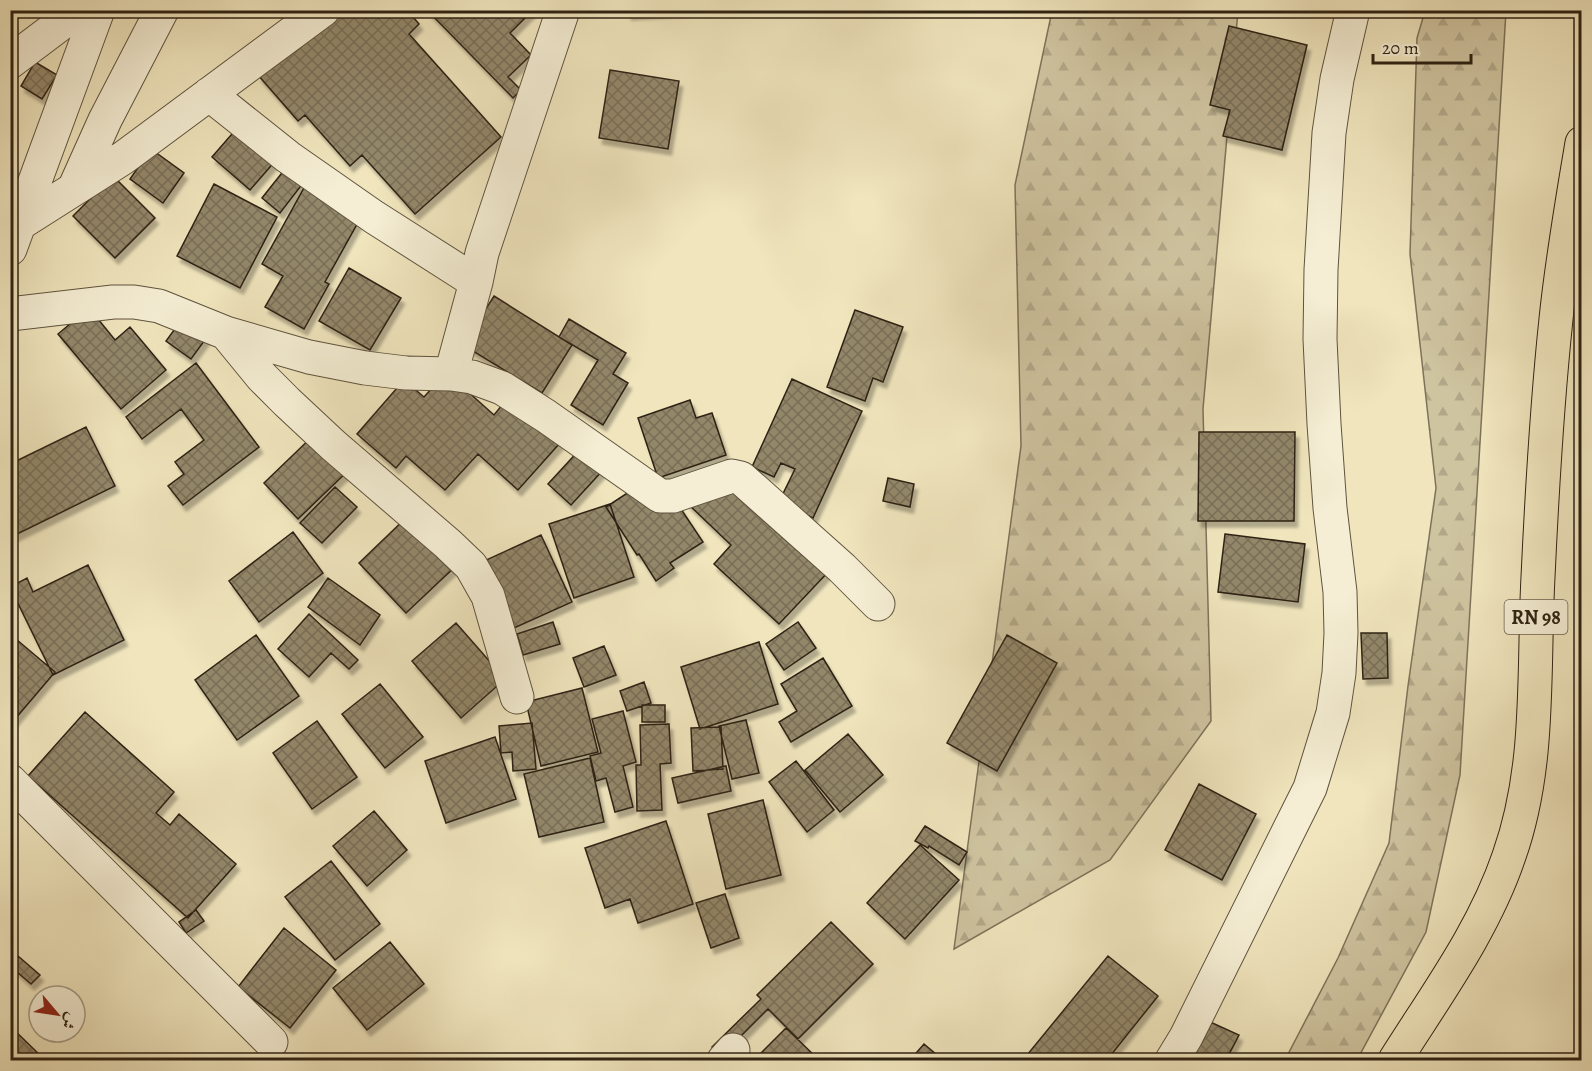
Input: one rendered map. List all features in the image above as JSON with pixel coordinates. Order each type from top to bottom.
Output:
[{"type":"main road","name":"RN 98","points":[[1395,1060],[1476,930],[1495,894],[1521,817],[1529,778],[1533,737],[1538,575],[1548,404],[1559,296],[1581,143]]},
{"type":"street","points":[[10,62],[79,10]]},
{"type":"street","points":[[15,236],[98,10]]},
{"type":"street","points":[[74,189],[105,120],[162,10]]},
{"type":"street","points":[[15,236],[74,189],[123,158],[209,94],[302,20],[323,10]]},
{"type":"street","points":[[451,374],[482,253],[563,10]]},
{"type":"street","points":[[1172,1060],[1186,1037],[1310,788],[1333,713],[1339,673],[1341,602],[1323,424],[1320,339],[1321,270],[1324,178],[1329,133],[1337,78],[1353,10]]},
{"type":"street","points":[[209,94],[288,157],[374,217],[476,282]]},
{"type":"street","points":[[10,314],[113,302],[134,302],[159,306],[226,333],[309,357],[365,368],[472,377],[502,388],[660,496],[673,496],[732,476],[741,478],[834,560],[878,604]]},
{"type":"street","points":[[226,333],[262,377],[287,402],[471,566],[488,596],[517,698]]},
{"type":"street","points":[[10,781],[271,1041]]},
{"type":"green space","points":[[1052,11],[1238,11],[1203,409],[1211,721],[1110,860],[954,949],[1021,446],[1015,185]]},
{"type":"green space","points":[[1425,11],[1506,11],[1460,775],[1426,932],[1357,1060],[1285,1060],[1338,958],[1389,843],[1436,488],[1410,254],[1417,38]]},
{"type":"building","points":[[330,10],[407,10],[419,24],[409,34],[501,137],[415,214],[362,155],[350,166],[305,115],[298,121],[258,75]]},
{"type":"building","points":[[427,10],[533,10],[510,33],[531,55],[508,77],[521,90],[513,98]]},
{"type":"building","points":[[628,10],[689,10],[628,14]]},
{"type":"building","points":[[1229,26],[1307,45],[1282,150],[1223,136],[1230,110],[1210,105]]},
{"type":"building","points":[[35,62],[57,75],[42,99],[21,86]]},
{"type":"building","points":[[610,70],[679,81],[668,149],[599,138]]},
{"type":"building","points":[[245,119],[283,152],[250,190],[212,157]]},
{"type":"building","points":[[151,149],[184,173],[163,203],[130,179]]},
{"type":"building","points":[[289,164],[307,178],[280,213],[262,198]]},
{"type":"building","points":[[113,176],[155,218],[115,258],[73,216]]},
{"type":"building","points":[[214,184],[277,217],[240,288],[177,256]]},
{"type":"building","points":[[305,186],[361,217],[325,282],[329,284],[304,329],[265,307],[283,276],[262,264]]},
{"type":"building","points":[[349,268],[401,298],[370,350],[319,321]]},
{"type":"building","points":[[494,296],[572,345],[542,393],[463,345]]},
{"type":"building","points":[[89,308],[115,340],[130,327],[166,370],[121,409],[58,334]]},
{"type":"building","points":[[855,310],[903,327],[883,382],[873,378],[865,401],[827,387]]},
{"type":"building","points":[[185,315],[210,333],[191,359],[166,341]]},
{"type":"building","points":[[569,319],[626,353],[613,374],[628,383],[603,425],[571,405],[598,360],[559,337]]},
{"type":"building","points":[[196,363],[259,447],[183,505],[168,486],[184,474],[175,462],[204,440],[181,409],[142,439],[126,417]]},
{"type":"building","points":[[450,368],[466,390],[494,415],[516,388],[568,434],[518,490],[478,454],[445,490],[406,456],[396,468],[357,434],[404,380],[424,397]]},
{"type":"building","points":[[792,379],[862,411],[813,518],[779,502],[795,469],[781,463],[774,477],[752,467]]},
{"type":"building","points":[[690,400],[696,418],[712,413],[726,455],[658,478],[638,418]]},
{"type":"building","points":[[86,427],[115,486],[11,537],[10,464]]},
{"type":"building","points":[[319,430],[353,466],[298,519],[264,483]]},
{"type":"building","points":[[1199,432],[1295,432],[1294,521],[1198,521]]},
{"type":"building","points":[[581,448],[604,469],[571,505],[548,484]]},
{"type":"building","points":[[727,460],[771,501],[830,570],[779,624],[714,564],[731,545],[687,503]]},
{"type":"building","points":[[888,478],[914,484],[910,507],[883,501]]},
{"type":"building","points":[[638,486],[669,491],[703,542],[670,563],[674,568],[656,581],[606,507]]},
{"type":"building","points":[[335,487],[357,507],[322,543],[300,523]]},
{"type":"building","points":[[610,504],[634,577],[574,598],[549,524]]},
{"type":"building","points":[[411,513],[458,564],[406,613],[359,563]]},
{"type":"building","points":[[293,532],[323,573],[259,622],[229,581]]},
{"type":"building","points":[[1225,534],[1305,544],[1298,602],[1218,592]]},
{"type":"building","points":[[541,535],[572,602],[514,628],[484,561]]},
{"type":"building","points":[[88,565],[124,640],[53,675],[10,587],[27,578],[33,592]]},
{"type":"building","points":[[328,578],[380,615],[360,645],[308,607]]},
{"type":"building","points":[[309,614],[358,660],[349,669],[331,653],[309,677],[278,649]]},
{"type":"building","points":[[553,622],[560,644],[523,655],[517,634]]},
{"type":"building","points":[[798,622],[816,648],[784,670],[766,644]]},
{"type":"building","points":[[456,623],[505,679],[461,718],[412,661]]},
{"type":"building","points":[[1361,633],[1387,633],[1388,678],[1363,679]]},
{"type":"building","points":[[10,634],[55,672],[10,725]]},
{"type":"building","points":[[256,635],[299,696],[237,740],[195,680]]},
{"type":"building","points":[[1007,635],[1057,663],[997,771],[947,743]]},
{"type":"building","points":[[759,642],[778,704],[700,729],[681,667]]},
{"type":"building","points":[[604,646],[616,675],[584,687],[573,658]]},
{"type":"building","points":[[823,658],[852,706],[791,742],[779,722],[797,711],[781,684]]},
{"type":"building","points":[[644,682],[651,703],[627,711],[620,691]]},
{"type":"building","points":[[380,684],[423,737],[385,768],[342,714]]},
{"type":"building","points":[[582,688],[598,752],[541,766],[526,702]]},
{"type":"building","points":[[642,705],[665,705],[665,722],[642,722]]},
{"type":"building","points":[[623,711],[636,762],[623,766],[633,807],[615,812],[606,778],[596,781],[590,756],[601,753],[592,719]]},
{"type":"building","points":[[85,712],[174,792],[156,813],[170,825],[179,814],[236,864],[188,918],[28,776]]},
{"type":"building","points":[[746,720],[759,773],[732,779],[719,726]]},
{"type":"building","points":[[317,721],[357,777],[312,809],[273,753]]},
{"type":"building","points":[[532,723],[536,769],[513,771],[512,752],[501,753],[499,726]]},
{"type":"building","points":[[669,724],[671,763],[660,764],[662,810],[637,811],[636,765],[641,765],[640,725]]},
{"type":"building","points":[[721,727],[723,769],[693,771],[691,728]]},
{"type":"building","points":[[848,734],[883,775],[840,812],[805,770]]},
{"type":"building","points":[[495,737],[516,799],[446,823],[425,761]]},
{"type":"building","points":[[590,758],[604,822],[539,837],[524,774]]},
{"type":"building","points":[[796,761],[834,810],[807,832],[769,782]]},
{"type":"building","points":[[726,766],[731,791],[678,803],[672,778]]},
{"type":"building","points":[[1199,784],[1256,814],[1222,880],[1165,850]]},
{"type":"building","points":[[763,800],[781,875],[726,889],[708,814]]},
{"type":"building","points":[[374,811],[407,850],[367,886],[333,846]]},
{"type":"building","points":[[666,821],[693,904],[638,923],[630,899],[605,908],[585,848]]},
{"type":"building","points":[[925,826],[967,852],[959,865],[929,846],[928,848],[915,841]]},
{"type":"building","points":[[920,845],[959,880],[905,939],[867,903]]},
{"type":"building","points":[[331,861],[380,924],[335,960],[285,897]]},
{"type":"building","points":[[725,894],[739,938],[711,948],[696,903]]},
{"type":"building","points":[[196,910],[204,921],[186,933],[179,922]]},
{"type":"building","points":[[831,922],[873,964],[798,1039],[768,1009],[721,1056],[712,1047],[761,999],[757,995]]},
{"type":"building","points":[[284,928],[336,970],[290,1028],[238,987]]},
{"type":"building","points":[[390,942],[424,984],[367,1030],[333,988]]},
{"type":"building","points":[[18,956],[40,975],[31,984],[10,966]]},
{"type":"building","points":[[1108,956],[1158,996],[1107,1060],[1023,1060]]},
{"type":"building","points":[[1208,1021],[1239,1035],[1226,1060],[1203,1060],[1192,1055]]},
{"type":"building","points":[[10,1026],[45,1060],[10,1060]]},
{"type":"building","points":[[786,1028],[819,1060],[754,1060]]},
{"type":"building","points":[[924,1044],[943,1060],[910,1060]]},
{"type":"building","points":[[293,1054],[306,1060],[289,1060]]}]
